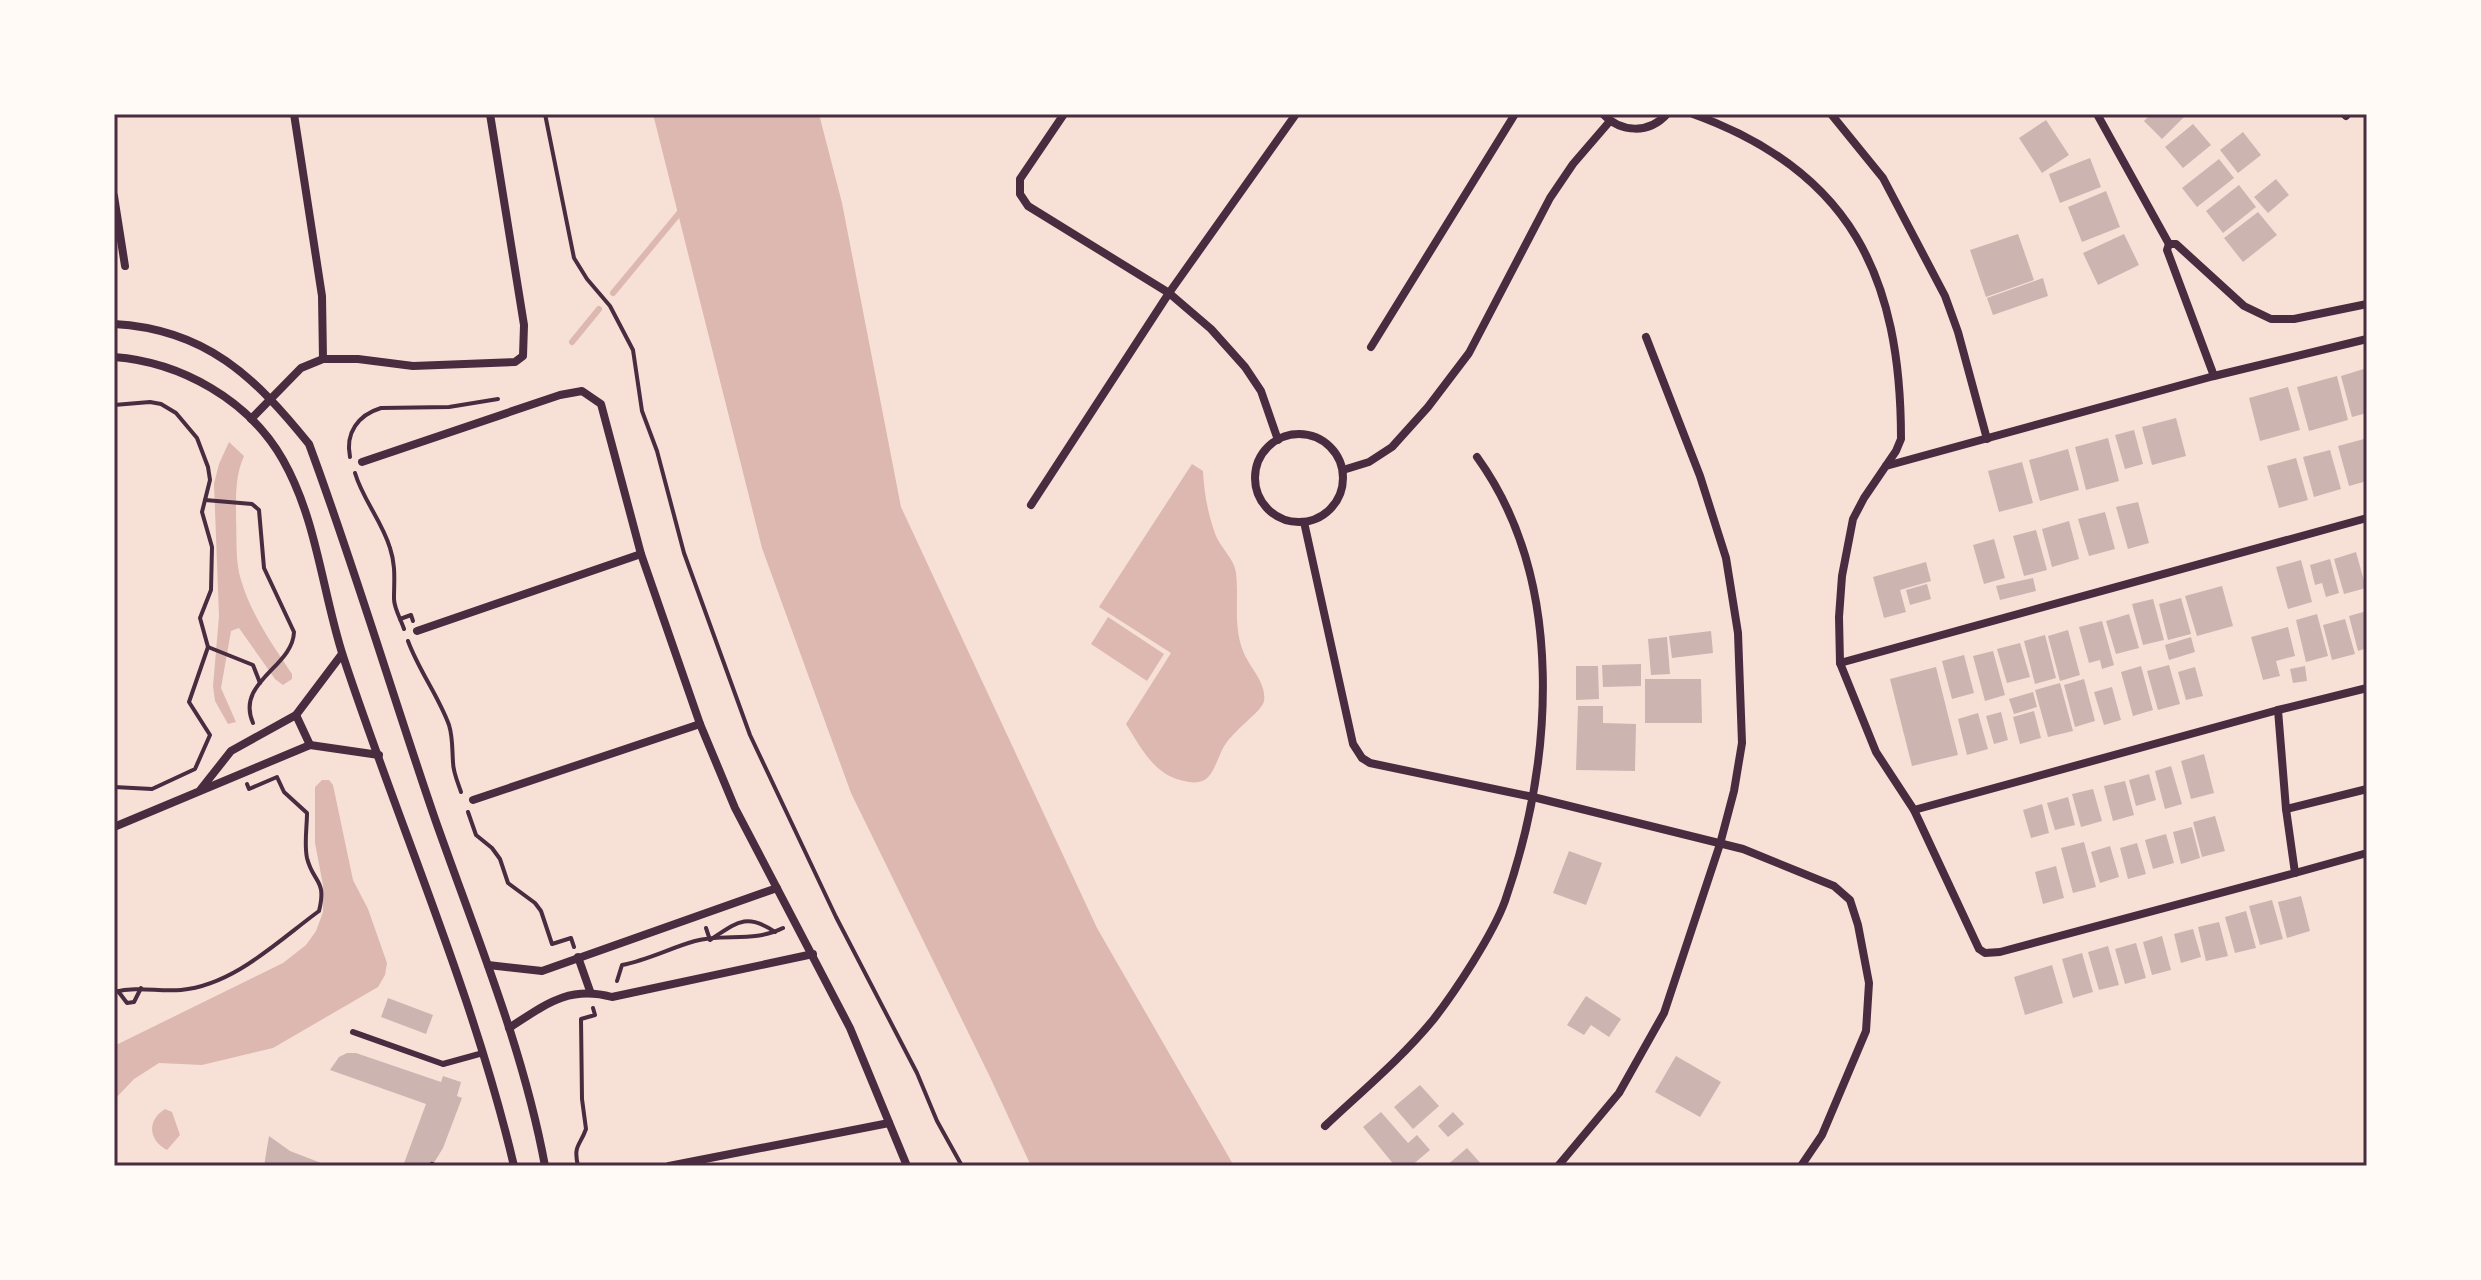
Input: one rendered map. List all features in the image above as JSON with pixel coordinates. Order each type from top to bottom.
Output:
[{"type":"street","points":[[294,114],[322,296],[323,359]]},
{"type":"street","points":[[251,419],[301,368],[323,359],[358,359],[413,366],[515,362],[523,356],[524,325],[490,114]]},
{"type":"street","points":[[1064,114],[1020,179],[1020,194],[1028,206],[1169,293],[1211,329],[1245,367],[1261,391],[1278,440]]},
{"type":"street","points":[[1031,505],[1169,293],[1296,114]]},
{"type":"street","points":[[1371,347],[1515,114]]},
{"type":"street","points":[[1343,470],[1369,462],[1392,447],[1428,407],[1469,353],[1550,198],[1607,117],[1623,127],[1637,129],[1651,126],[1667,114]]},
{"type":"street","points":[[1693,114],[1725,126],[1817,186],[1853,228],[1877,278],[1898,358],[1901,439],[1853,519],[1842,576],[1840,663],[1876,752],[1914,810],[1976,943],[1985,953],[2000,952],[2367,853]]},
{"type":"street","points":[[1831,114],[1883,178],[1945,296],[1987,439]]},
{"type":"street","points":[[2097,114],[2169,244],[2167,250],[2214,376]]},
{"type":"street","points":[[114,196],[125,266]]},
{"type":"street","points":[[2169,244],[2176,244],[2244,306],[2271,319],[2294,319],[2367,304]]},
{"type":"street","points":[[114,324],[139,326],[193,343],[236,366],[272,398],[309,444],[509,1028],[538,1127],[545,1166]]},
{"type":"street","points":[[1558,1166],[1619,1093],[1664,1013],[1720,844],[1742,743],[1738,633],[1726,558],[1646,337]]},
{"type":"street","points":[[1885,466],[2214,376],[2367,339]]},
{"type":"street","points":[[114,357],[177,370],[217,390],[251,419],[283,459],[308,518],[342,654],[483,1053],[514,1166]]},
{"type":"street","points":[[362,462],[560,395],[582,391],[601,404],[641,554],[700,724],[735,808],[850,1028],[907,1166]]},
{"type":"street","points":[[1290,435],[1318,438],[1338,457],[1343,470],[1339,497],[1331,509],[1319,518],[1304,522],[1289,521],[1275,515],[1264,505],[1257,492],[1259,462],[1267,449],[1278,440],[1290,435]]},
{"type":"street","points":[[1325,1126],[1433,1020],[1468,967],[1504,903],[1533,797],[1542,730],[1544,671],[1534,594],[1506,507],[1477,457]]},
{"type":"street","points":[[1840,663],[2367,518]]},
{"type":"street","points":[[1304,522],[1353,744],[1362,758],[1370,763],[1533,797],[1743,849],[1834,886],[1850,900],[1869,983],[1866,1031],[1822,1135],[1801,1166]]},
{"type":"street","points":[[417,631],[641,554]]},
{"type":"street","points":[[201,790],[231,751],[296,715],[342,654]]},
{"type":"street","points":[[1914,810],[2367,688]]},
{"type":"street","points":[[2278,710],[2295,873]]},
{"type":"street","points":[[296,715],[310,745]]},
{"type":"street","points":[[473,800],[700,724]]},
{"type":"street","points":[[114,827],[310,745],[379,755]]},
{"type":"street","points":[[2286,809],[2367,789]]},
{"type":"street","points":[[488,965],[542,971],[777,888]]},
{"type":"street","points":[[509,1028],[553,1000],[590,991],[612,997],[813,954]]},
{"type":"street","points":[[578,957],[590,991]]},
{"type":"street","points":[[669,1166],[889,1123]]},
{"type":"lane","points":[[353,1032],[443,1064],[483,1053]]},
{"type":"path","points":[[545,114],[574,258],[610,306],[633,350],[642,411],[657,451],[684,553],[750,735],[836,917],[962,1166]]},
{"type":"path","points":[[114,405],[150,402],[161,404],[176,413],[197,438],[208,467],[210,480],[202,512],[212,547],[211,590],[200,618],[208,647],[189,702],[210,735],[226,740],[231,751]]},
{"type":"path","points":[[205,500],[252,504],[259,510],[264,568],[294,632],[294,643],[265,676],[248,706],[254,726]]},
{"type":"path","points":[[208,647],[253,665],[259,673],[260,683]]},
{"type":"path","points":[[114,787],[152,789],[195,769],[210,735]]},
{"type":"path","points":[[116,992],[141,988],[180,990],[201,986],[236,972],[319,911],[323,896],[321,884],[307,858],[307,813],[284,792],[277,777],[249,789],[242,773]]},
{"type":"path","points":[[710,940],[737,923],[750,920],[775,932]]},
{"type":"path","points":[[622,965],[643,961],[698,940],[751,939],[795,922]]},
{"type":"path","points":[[116,992],[127,1003],[134,1002],[141,988]]},
{"type":"path","points":[[578,1166],[575,1153],[577,1143],[586,1129],[582,1099],[581,1019],[595,1015],[590,991]]},
{"type":"shaded area","points":[[653,114],[819,114],[842,203],[901,507],[1097,928],[1234,1166],[1031,1166],[851,793],[762,548]]},
{"type":"shaded area","points":[[229,442],[244,456],[236,494],[239,573],[257,617],[292,674],[292,679],[283,685],[275,679],[239,628],[231,631],[221,688],[236,722],[228,724],[215,701],[213,686],[219,616],[214,484]]},
{"type":"shaded area","points":[[1192,464],[1203,471],[1213,528],[1235,568],[1240,641],[1264,694],[1258,711],[1226,743],[1208,777],[1198,782],[1180,780],[1162,771],[1148,758],[1126,724],[1171,653],[1099,607]]},
{"type":"shaded area","points":[[1108,617],[1164,654],[1147,681],[1091,644]]},
{"type":"shaded area","points":[[322,780],[329,780],[333,785],[353,880],[368,909],[387,963],[378,987],[273,1048],[202,1065],[159,1063],[134,1079],[114,1100],[114,1046],[283,963],[306,945],[316,931],[323,912],[323,885],[315,843],[315,787]]},
{"type":"shaded area","points":[[165,1109],[172,1112],[180,1135],[167,1150],[156,1141],[152,1130],[155,1119]]},
{"type":"building","points":[[2151,114],[2187,114],[2162,139],[2144,121]]},
{"type":"building","points":[[2046,120],[2069,155],[2042,173],[2019,138]]},
{"type":"building","points":[[2193,124],[2211,145],[2183,168],[2165,147]]},
{"type":"building","points":[[2243,132],[2261,155],[2238,173],[2220,150]]},
{"type":"building","points":[[2090,158],[2101,187],[2060,203],[2049,174]]},
{"type":"building","points":[[2219,159],[2234,178],[2197,207],[2182,188]]},
{"type":"building","points":[[2276,179],[2289,195],[2268,213],[2254,197]]},
{"type":"building","points":[[2239,185],[2256,207],[2223,233],[2206,211]]},
{"type":"building","points":[[2106,191],[2120,227],[2082,242],[2068,207]]},
{"type":"building","points":[[2258,212],[2277,235],[2243,262],[2224,238]]},
{"type":"building","points":[[2018,234],[2034,280],[1986,297],[1970,250]]},
{"type":"building","points":[[2124,234],[2139,265],[2098,285],[2083,253]]},
{"type":"building","points":[[2043,278],[2048,296],[1993,315],[1987,298]]},
{"type":"building","points":[[2367,368],[2367,413],[2352,417],[2341,376]]},
{"type":"building","points":[[2337,376],[2348,420],[2309,431],[2297,387]]},
{"type":"building","points":[[2288,387],[2300,430],[2260,441],[2249,398]]},
{"type":"building","points":[[2176,418],[2186,456],[2152,465],[2142,427]]},
{"type":"building","points":[[2134,430],[2143,464],[2125,469],[2115,435]]},
{"type":"building","points":[[2108,438],[2119,481],[2086,490],[2075,447]]},
{"type":"building","points":[[2364,439],[2367,481],[2349,486],[2338,446]]},
{"type":"building","points":[[2068,449],[2079,490],[2040,501],[2029,460]]},
{"type":"building","points":[[2330,450],[2341,489],[2314,497],[2303,457]]},
{"type":"building","points":[[2296,458],[2308,500],[2279,508],[2267,466]]},
{"type":"building","points":[[2022,462],[2033,503],[1999,512],[1988,471]]},
{"type":"building","points":[[2138,502],[2149,543],[2128,549],[2116,507]]},
{"type":"building","points":[[2105,512],[2115,549],[2089,556],[2078,519]]},
{"type":"building","points":[[2069,521],[2079,559],[2052,567],[2042,529]]},
{"type":"building","points":[[2036,530],[2047,570],[2024,576],[2013,536]]},
{"type":"building","points":[[1994,539],[2005,578],[1984,584],[1973,545]]},
{"type":"building","points":[[2356,552],[2366,588],[2344,594],[2334,559]]},
{"type":"building","points":[[2330,559],[2339,593],[2326,597],[2322,583],[2315,585],[2310,565]]},
{"type":"building","points":[[2301,560],[2312,602],[2288,609],[2276,567]]},
{"type":"building","points":[[1926,562],[1931,581],[1900,590],[1906,612],[1884,618],[1873,577]]},
{"type":"building","points":[[2033,578],[2036,591],[2000,600],[1996,586]]},
{"type":"building","points":[[1927,584],[1931,599],[1910,605],[1906,590]]},
{"type":"building","points":[[2222,586],[2233,626],[2197,636],[2185,596]]},
{"type":"building","points":[[2181,598],[2191,634],[2168,640],[2159,604]]},
{"type":"building","points":[[2153,599],[2164,640],[2143,645],[2132,604]]},
{"type":"building","points":[[2367,611],[2367,648],[2358,651],[2349,616]]},
{"type":"building","points":[[2129,614],[2139,648],[2116,654],[2106,621]]},
{"type":"building","points":[[2317,614],[2328,656],[2306,662],[2296,620]]},
{"type":"building","points":[[2345,619],[2355,654],[2332,660],[2323,625]]},
{"type":"building","points":[[2102,621],[2114,665],[2102,669],[2100,660],[2089,663],[2079,627]]},
{"type":"building","points":[[2288,627],[2295,656],[2276,661],[2280,676],[2263,680],[2251,637]]},
{"type":"building","points":[[2068,630],[2080,675],[2060,681],[2048,636]]},
{"type":"building","points":[[1711,631],[1713,653],[1672,658],[1669,636]]},
{"type":"building","points":[[2045,635],[2056,678],[2035,684],[2024,641]]},
{"type":"building","points":[[1667,637],[1670,674],[1651,675],[1648,639]]},
{"type":"building","points":[[2191,637],[2195,652],[2169,660],[2165,645]]},
{"type":"building","points":[[2020,643],[2030,677],[2007,683],[1997,649]]},
{"type":"building","points":[[1993,651],[2005,695],[1985,701],[1973,656]]},
{"type":"building","points":[[1964,655],[1974,693],[1952,699],[1942,661]]},
{"type":"building","points":[[1641,664],[1641,686],[1603,687],[1602,665]]},
{"type":"building","points":[[2169,665],[2180,704],[2158,710],[2147,671]]},
{"type":"building","points":[[1576,666],[1598,666],[1599,699],[1576,700]]},
{"type":"building","points":[[2141,666],[2153,710],[2133,716],[2121,672]]},
{"type":"building","points":[[2305,666],[2307,681],[2293,683],[2290,669]]},
{"type":"building","points":[[1936,667],[1958,755],[1912,766],[1890,679]]},
{"type":"building","points":[[2195,667],[2203,696],[2186,700],[2178,672]]},
{"type":"building","points":[[1645,679],[1701,679],[1702,723],[1645,723]]},
{"type":"building","points":[[2084,679],[2095,721],[2075,727],[2064,685]]},
{"type":"building","points":[[2060,683],[2073,731],[2048,737],[2035,690]]},
{"type":"building","points":[[2112,687],[2121,720],[2104,725],[2094,692]]},
{"type":"building","points":[[2033,692],[2037,707],[2014,714],[2009,699]]},
{"type":"building","points":[[1578,706],[1603,706],[1603,723],[1636,724],[1635,771],[1576,770]]},
{"type":"building","points":[[2034,711],[2041,738],[2020,744],[2013,717]]},
{"type":"building","points":[[2001,712],[2008,740],[1994,744],[1986,716]]},
{"type":"building","points":[[1978,713],[1988,749],[1967,755],[1958,719]]},
{"type":"building","points":[[2204,754],[2214,793],[2191,799],[2181,761]]},
{"type":"building","points":[[2171,766],[2182,804],[2165,809],[2155,771]]},
{"type":"building","points":[[2149,774],[2156,800],[2136,806],[2129,780]]},
{"type":"building","points":[[2125,781],[2134,815],[2113,821],[2104,786]]},
{"type":"building","points":[[2093,789],[2102,821],[2081,827],[2072,794]]},
{"type":"building","points":[[2068,797],[2075,825],[2055,830],[2047,803]]},
{"type":"building","points":[[2042,804],[2049,833],[2031,838],[2023,810]]},
{"type":"building","points":[[2215,816],[2225,851],[2202,857],[2193,822]]},
{"type":"building","points":[[2192,827],[2200,858],[2181,864],[2173,832]]},
{"type":"building","points":[[2166,834],[2174,863],[2153,869],[2145,840]]},
{"type":"building","points":[[2084,842],[2096,887],[2073,893],[2061,848]]},
{"type":"building","points":[[2137,843],[2146,874],[2128,879],[2120,848]]},
{"type":"building","points":[[2110,846],[2119,877],[2100,883],[2091,852]]},
{"type":"building","points":[[1569,851],[1602,863],[1586,905],[1553,893]]},
{"type":"building","points":[[2056,866],[2064,898],[2043,904],[2035,872]]},
{"type":"building","points":[[2301,896],[2310,931],[2287,938],[2278,902]]},
{"type":"building","points":[[2272,900],[2283,939],[2260,945],[2249,906]]},
{"type":"building","points":[[2246,911],[2256,948],[2235,953],[2225,917]]},
{"type":"building","points":[[2219,922],[2228,956],[2206,961],[2198,927]]},
{"type":"building","points":[[2193,929],[2201,957],[2181,963],[2174,934]]},
{"type":"building","points":[[2162,936],[2171,970],[2152,975],[2143,942]]},
{"type":"building","points":[[2136,943],[2146,978],[2125,984],[2115,949]]},
{"type":"building","points":[[2108,946],[2119,985],[2099,990],[2088,952]]},
{"type":"building","points":[[2082,953],[2093,992],[2073,998],[2062,959]]},
{"type":"building","points":[[2052,965],[2063,1003],[2025,1015],[2014,977]]},
{"type":"building","points":[[1586,996],[1621,1019],[1609,1037],[1591,1025],[1584,1035],[1567,1025]]},
{"type":"building","points":[[388,998],[433,1015],[426,1034],[381,1017]]},
{"type":"building","points":[[356,1053],[441,1082],[443,1076],[461,1082],[457,1096],[462,1098],[443,1148],[432,1166],[403,1166],[426,1104],[330,1070],[339,1057]]},
{"type":"building","points":[[1676,1056],[1721,1082],[1700,1117],[1655,1092]]},
{"type":"building","points":[[1420,1085],[1439,1106],[1413,1129],[1394,1107]]},
{"type":"building","points":[[1381,1112],[1408,1143],[1417,1135],[1430,1150],[1411,1166],[1395,1166],[1363,1127]]},
{"type":"building","points":[[1453,1112],[1464,1124],[1448,1137],[1438,1126]]},
{"type":"building","points":[[269,1136],[290,1151],[329,1166],[264,1166]]},
{"type":"building","points":[[1467,1148],[1483,1166],[1446,1166]]},
{"type":"waterway","points":[[613,293],[681,211]]},
{"type":"waterway","points":[[572,342],[599,309]]}]
